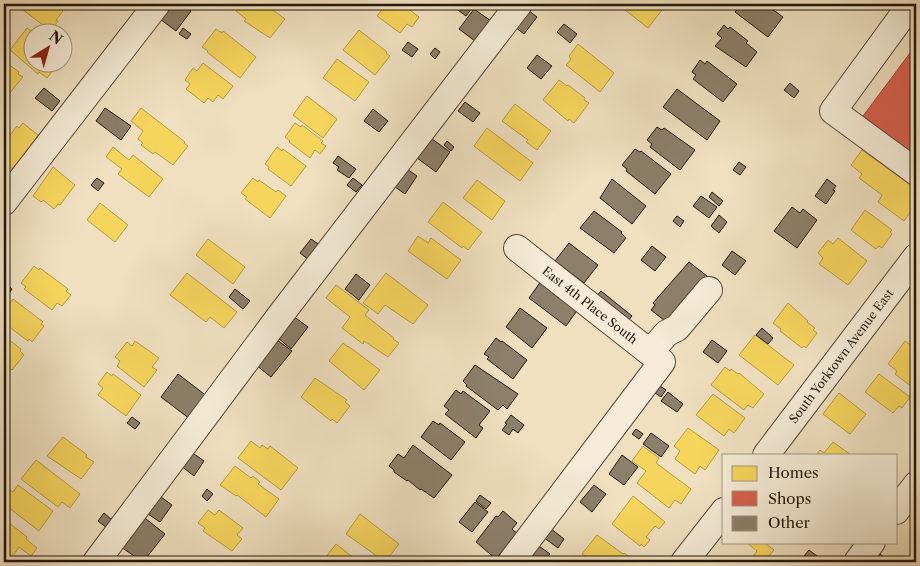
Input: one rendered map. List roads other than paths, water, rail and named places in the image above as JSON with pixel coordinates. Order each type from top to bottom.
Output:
[{"type":"street","points":[[4,202],[157,4]]},
{"type":"street","points":[[96,562],[282,313],[519,4]]},
{"type":"street","points":[[911,4],[833,111],[916,172]]},
{"type":"street","name":"East 4th Place South","points":[[517,248],[656,357]]},
{"type":"street","name":"South Yorktown Avenue East","points":[[767,454],[916,257]]},
{"type":"street","points":[[511,562],[656,357],[667,333],[677,328],[709,290]]},
{"type":"street","points":[[898,508],[916,485]]},
{"type":"street","points":[[684,562],[722,513]]},
{"type":"street","points":[[857,562],[870,544]]}]
